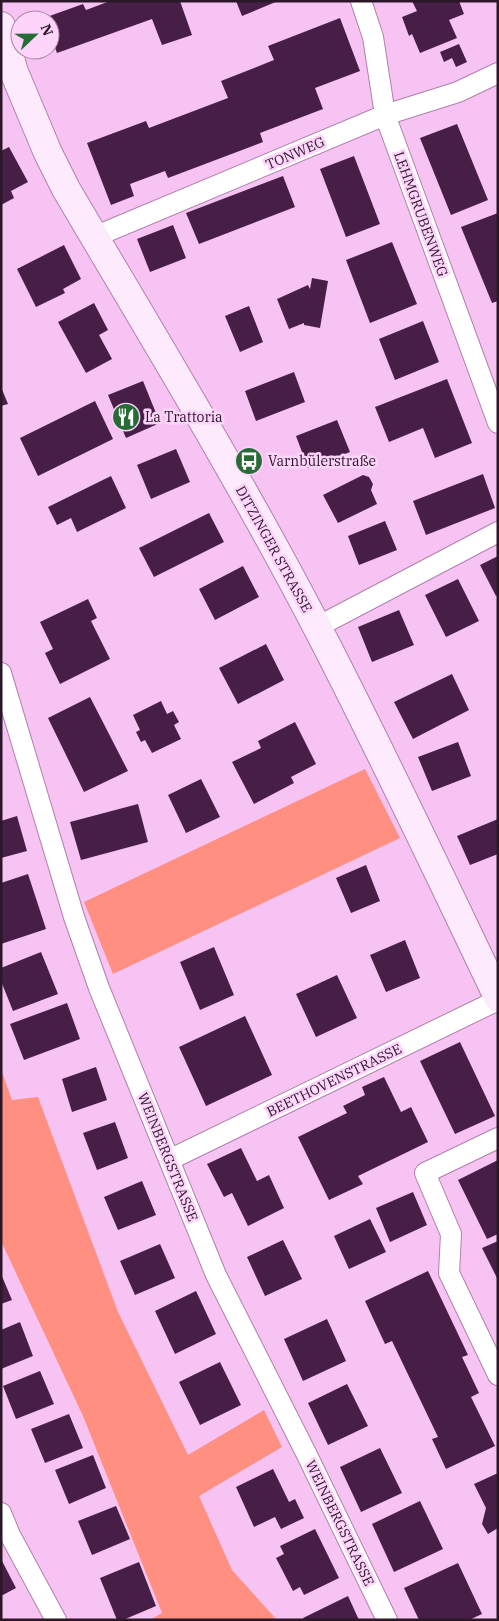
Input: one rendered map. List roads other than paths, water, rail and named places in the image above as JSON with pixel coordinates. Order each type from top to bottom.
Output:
[{"type":"street","name":"LEHMGRUBENWEG","points":[[361,1],[374,37],[385,115],[498,423]]},
{"type":"street","name":"DITZINGER STRASSE","points":[[1,26],[8,77],[66,190],[231,469],[317,627],[417,827],[498,998]]},
{"type":"street","name":"TONWEG","points":[[94,237],[385,115],[458,92],[498,73]]},
{"type":"street","points":[[317,627],[498,532]]},
{"type":"street","name":"WEINBERGSTRASSE","points":[[1,673],[74,917],[99,988],[216,1275],[307,1455],[387,1620]]},
{"type":"street","name":"BEETHOVENSTRASSE","points":[[170,1160],[498,998]]},
{"type":"street","points":[[498,1138],[425,1173],[451,1234],[449,1273],[498,1375]]},
{"type":"street","points":[[1,1513],[10,1535],[56,1620]]},
{"type":"place","name":"La Trattoria","points":[[126,417]]},
{"type":"place","name":"Varnbülerstraße","points":[[249,461]]}]
